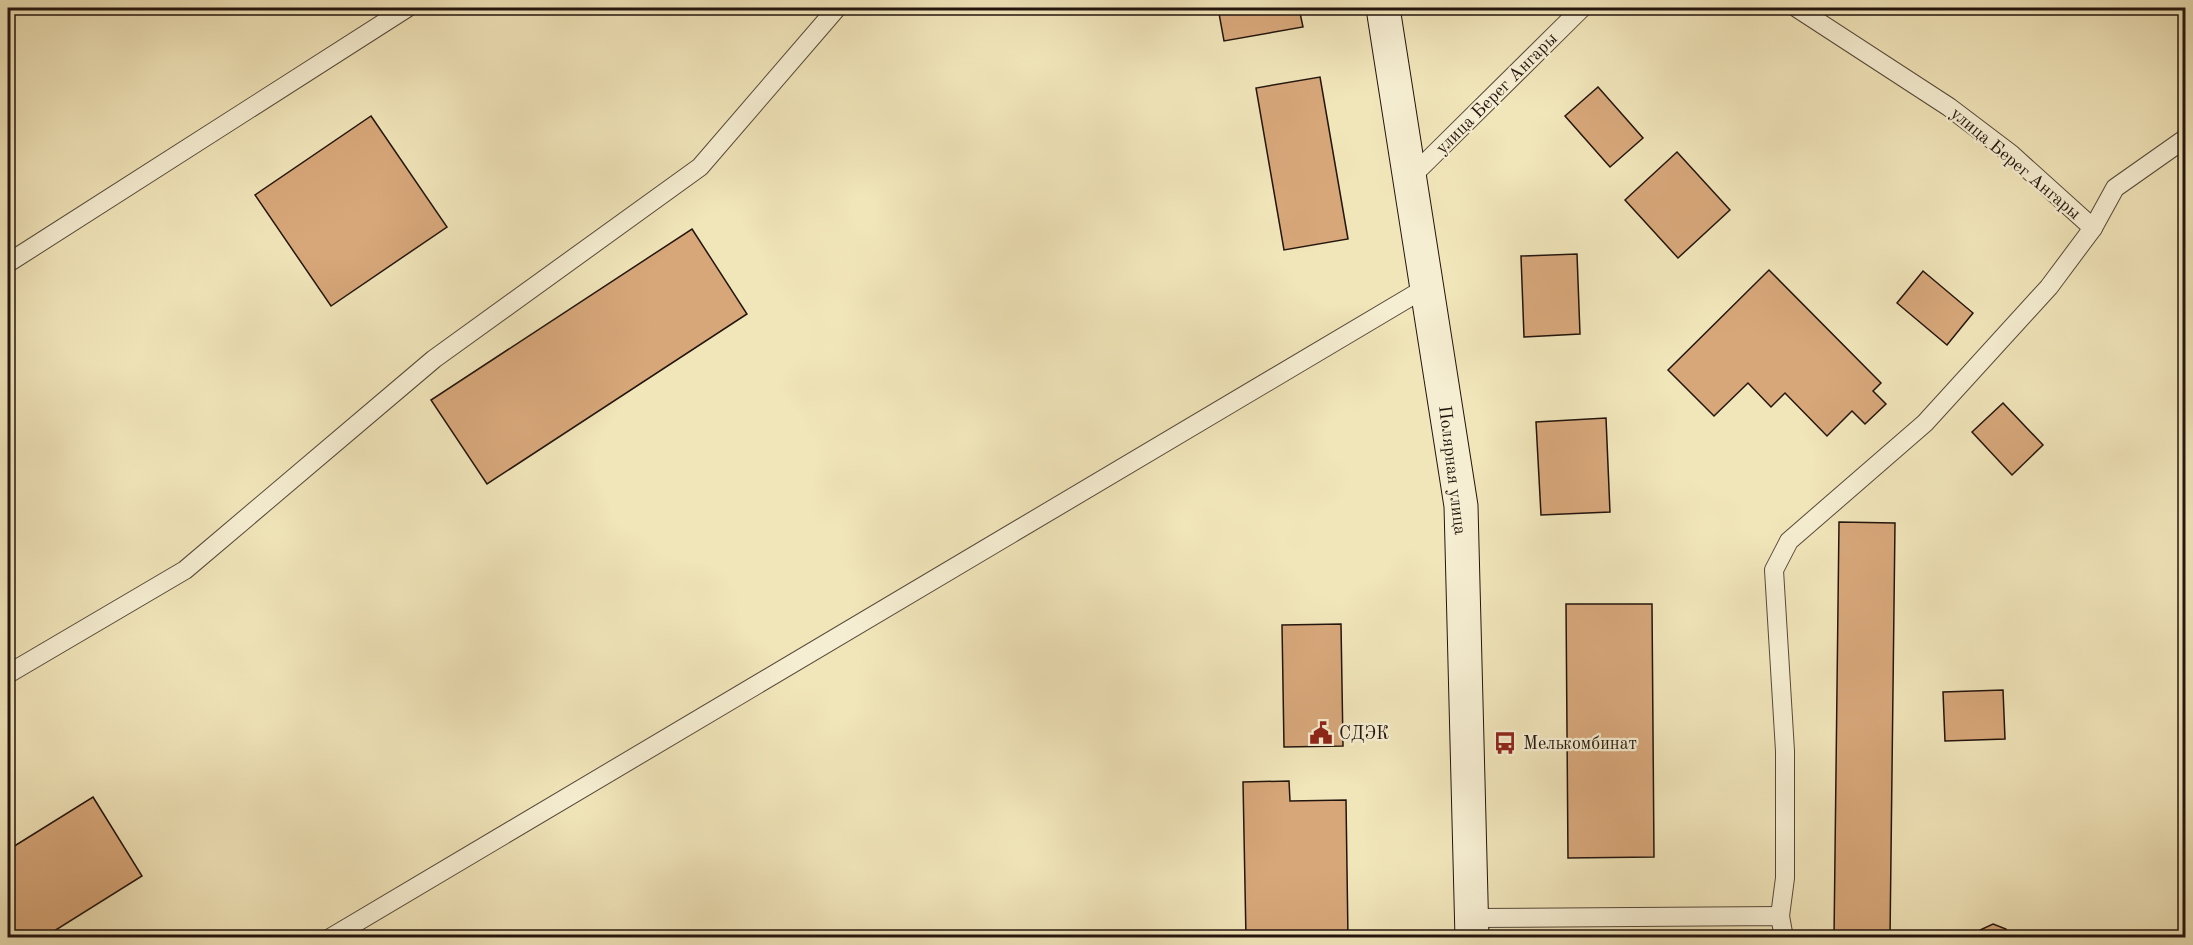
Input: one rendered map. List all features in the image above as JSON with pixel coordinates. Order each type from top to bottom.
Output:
[{"type":"main road","name":"Полярная улица","points":[[1383,8],[1461,506],[1472,928]]},
{"type":"lane","points":[[8,263],[407,8]]},
{"type":"lane","points":[[8,674],[185,570],[434,359],[700,167],[837,8]]},
{"type":"lane","name":"улица Берег Ангары","points":[[1410,177],[1582,8]]},
{"type":"lane","name":"улица Берег Ангары","points":[[1797,8],[1949,106],[2011,154],[2093,228],[2115,188],[2186,138]]},
{"type":"lane","points":[[1784,938],[1780,916],[1785,878],[1785,762],[1774,570],[1789,541],[1924,423],[2049,287],[2093,228]]},
{"type":"lane","points":[[330,938],[1427,287]]},
{"type":"lane","points":[[1472,928],[1780,916]]},
{"type":"building","points":[[1218,8],[1299,8],[1303,27],[1224,41]]},
{"type":"building","points":[[1320,77],[1348,239],[1284,250],[1256,88]]},
{"type":"building","points":[[1598,87],[1643,138],[1610,167],[1565,116]]},
{"type":"building","points":[[371,116],[447,227],[331,306],[255,195]]},
{"type":"building","points":[[1677,152],[1730,210],[1678,258],[1625,200]]},
{"type":"building","points":[[692,229],[747,314],[487,484],[431,400]]},
{"type":"building","points":[[1577,254],[1580,334],[1524,337],[1521,256]]},
{"type":"building","points":[[1769,270],[1881,383],[1873,391],[1886,404],[1865,424],[1852,411],[1827,436],[1785,393],[1771,407],[1748,383],[1714,416],[1668,370]]},
{"type":"building","points":[[1923,271],[1973,313],[1947,345],[1897,303]]},
{"type":"building","points":[[2003,403],[2043,445],[2012,475],[1972,432]]},
{"type":"building","points":[[1606,418],[1610,512],[1541,515],[1536,422]]},
{"type":"building","points":[[1839,522],[1895,523],[1890,938],[1834,938]]},
{"type":"building","points":[[1566,604],[1652,604],[1654,857],[1568,858]]},
{"type":"building","points":[[1341,624],[1343,746],[1284,747],[1282,625]]},
{"type":"building","points":[[2003,690],[2005,739],[1945,741],[1943,692]]},
{"type":"building","points":[[1289,781],[1290,801],[1346,800],[1348,938],[1246,938],[1243,782]]},
{"type":"building","points":[[93,797],[142,876],[43,938],[8,938],[8,850]]},
{"type":"building","points":[[1993,924],[2006,929],[2009,938],[1977,938],[1980,930]]},
{"type":"place","name":"СДЭК","points":[[1321,733]]},
{"type":"place","name":"Мелькомбинат","points":[[1505,743]]}]
